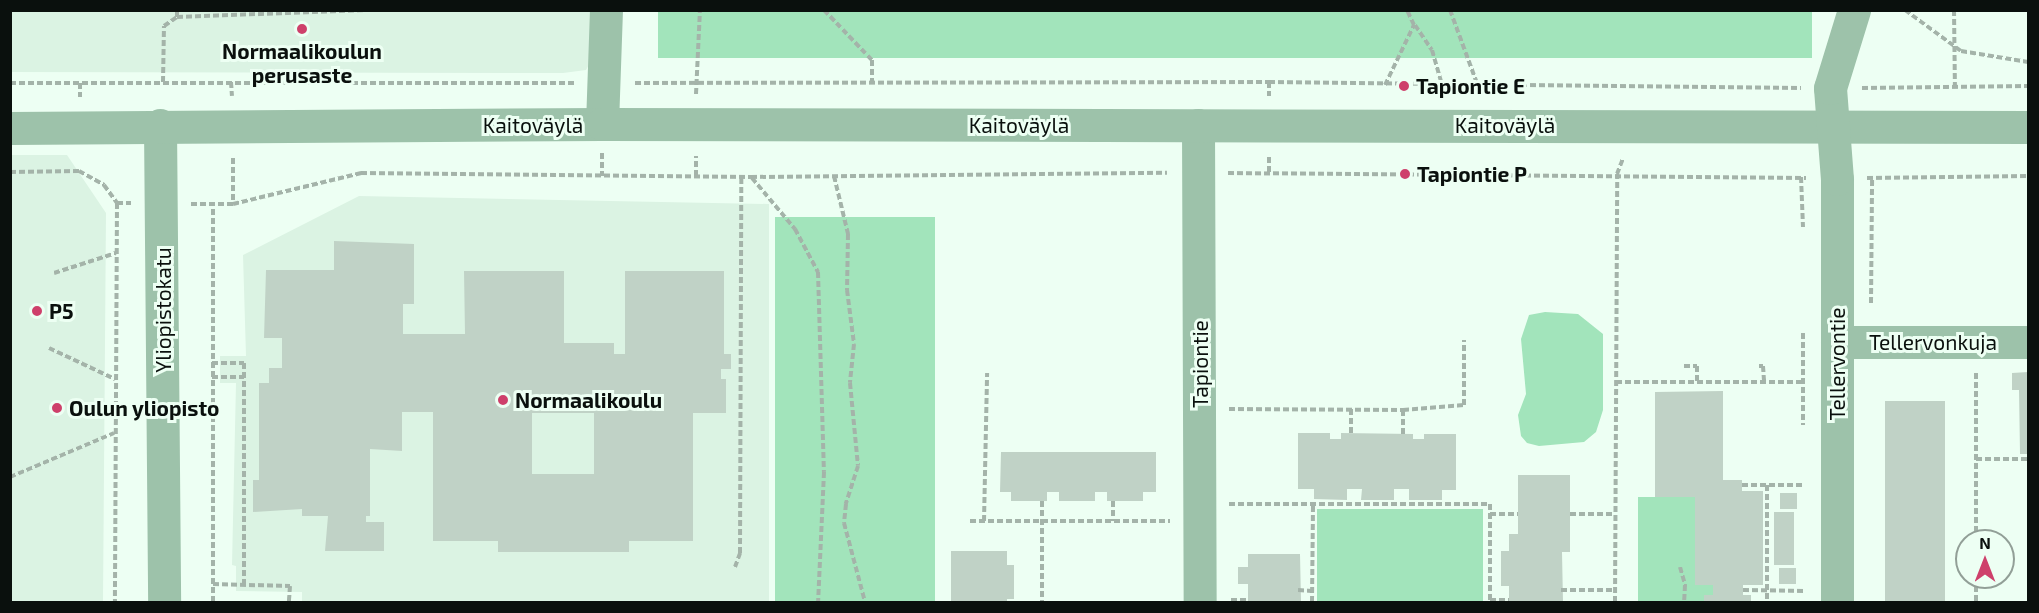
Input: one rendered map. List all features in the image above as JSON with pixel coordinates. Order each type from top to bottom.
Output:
[{"type":"street","points":[[602,124],[606,10]]},
{"type":"street","points":[[1830,88],[1854,10]]},
{"type":"street","name":"Tellervontie","points":[[1830,88],[1837,179],[1838,603]]},
{"type":"street","name":"Kaitoväylä","points":[[10,128],[160,125],[602,124],[2028,127]]},
{"type":"street","name":"Yliopistokatu","points":[[160,125],[164,603]]},
{"type":"street","name":"Tapiontie","points":[[1198,125],[1211,513],[1211,601]]},
{"type":"street","name":"Tellervonkuja","points":[[1837,342],[2028,342]]},
{"type":"path","points":[[177,10],[177,17]]},
{"type":"path","points":[[162,82],[164,26],[177,17],[368,10]]},
{"type":"path","points":[[824,10],[872,60],[872,84]]},
{"type":"path","points":[[1407,10],[1414,25],[1432,50],[1442,86]]},
{"type":"path","points":[[1450,10],[1478,86]]},
{"type":"path","points":[[1905,10],[1954,45],[1987,57],[2028,62]]},
{"type":"path","points":[[1954,10],[1955,88]]},
{"type":"path","points":[[1385,85],[1414,25]]},
{"type":"path","points":[[10,83],[1830,88],[2028,86]]},
{"type":"path","points":[[1615,603],[1617,174],[1623,163],[1623,87]]},
{"type":"path","points":[[10,172],[79,171],[104,185],[117,203],[114,433],[116,603]]},
{"type":"path","points":[[162,204],[233,204],[361,173],[741,177],[1199,173],[1617,174],[1837,179],[2028,176]]},
{"type":"path","points":[[834,176],[848,234],[847,290],[854,344],[850,384],[858,466],[846,504],[844,523],[865,603]]},
{"type":"path","points":[[735,567],[740,553],[741,177]]},
{"type":"path","points":[[751,177],[795,229],[818,272],[824,472],[818,603]]},
{"type":"path","points":[[213,603],[212,363],[215,203]]},
{"type":"path","points":[[54,273],[116,253]]},
{"type":"path","points":[[1222,409],[1403,410],[1464,405],[1464,340]]},
{"type":"path","points":[[1976,342],[1976,529]]},
{"type":"path","points":[[49,348],[115,379]]},
{"type":"path","points":[[212,363],[244,363],[244,585]]},
{"type":"path","points":[[1684,366],[1696,366],[1696,382]]},
{"type":"path","points":[[1759,366],[1763,366],[1764,382]]},
{"type":"path","points":[[984,522],[987,373]]},
{"type":"path","points":[[212,377],[244,377]]},
{"type":"path","points":[[1616,382],[1802,382]]},
{"type":"path","points":[[1351,409],[1351,433]]},
{"type":"path","points":[[1403,410],[1403,434]]},
{"type":"path","points":[[10,477],[114,433]]},
{"type":"path","points":[[1976,459],[2028,459]]},
{"type":"path","points":[[1742,485],[1803,485]]},
{"type":"path","points":[[1767,485],[1767,603]]},
{"type":"path","points":[[1042,501],[1042,603]]},
{"type":"path","points":[[1113,501],[1113,522]]},
{"type":"path","points":[[1312,603],[1313,504]]},
{"type":"path","points":[[970,522],[1113,522],[1313,504],[1490,504],[1490,602],[1509,600]]},
{"type":"path","points":[[1490,514],[1518,514]]},
{"type":"path","points":[[1570,514],[1616,514]]},
{"type":"path","points":[[1680,567],[1685,585],[1684,603]]},
{"type":"path","points":[[213,584],[290,586],[289,603]]},
{"type":"path","points":[[1561,590],[1615,590]]},
{"type":"path","points":[[1298,591],[1312,591]]},
{"type":"path","points":[[1743,591],[1804,591]]},
{"type":"path","points":[[1211,601],[1248,600]]},
{"type":"shaded area","name":"Normaalikoulun perusaste","points":[[10,11],[595,11],[591,61],[586,70],[563,73],[11,72]]},
{"type":"shaded area","name":"Oulun yliopisto","points":[[11,155],[67,155],[106,213],[103,602],[11,602]]},
{"type":"shaded area","name":"Normaalikoulu","points":[[359,196],[769,204],[769,602],[302,602],[302,592],[236,591],[236,566],[232,565],[236,383],[220,383],[220,356],[246,356],[243,255]]},
{"type":"green space","points":[[658,11],[1812,11],[1812,58],[658,58]]},
{"type":"green space","points":[[775,217],[935,217],[935,602],[775,602]]},
{"type":"green space","points":[[1545,312],[1578,314],[1603,334],[1603,410],[1596,432],[1584,442],[1539,446],[1527,443],[1521,436],[1518,415],[1526,394],[1521,339],[1529,315]]},
{"type":"green space","points":[[1638,497],[1695,497],[1695,585],[1713,585],[1713,595],[1704,596],[1704,602],[1638,602]]},
{"type":"green space","points":[[1317,509],[1483,509],[1483,602],[1317,602]]},
{"type":"building","points":[[334,241],[414,244],[414,304],[403,304],[403,334],[465,334],[464,271],[564,271],[564,343],[614,343],[614,354],[625,354],[625,271],[724,271],[724,354],[731,354],[731,369],[721,369],[721,379],[726,379],[726,413],[693,413],[693,541],[629,541],[629,552],[498,552],[498,541],[433,541],[433,412],[402,412],[402,451],[370,449],[370,516],[366,516],[366,522],[384,522],[384,551],[325,551],[328,516],[302,516],[302,509],[253,512],[253,480],[259,480],[259,383],[269,383],[269,368],[282,368],[282,338],[264,338],[266,270],[334,270]],"holes":[[[532,413],[594,413],[594,474],[532,474]]]},
{"type":"building","points":[[2028,372],[2028,454],[2020,454],[2019,390],[2012,390],[2012,373]]},
{"type":"building","points":[[1723,391],[1723,480],[1742,480],[1742,491],[1763,491],[1763,585],[1743,585],[1743,595],[1751,595],[1751,602],[1704,602],[1704,595],[1713,595],[1713,585],[1695,585],[1695,497],[1655,497],[1655,392]]},
{"type":"building","points":[[1885,401],[1945,401],[1945,602],[1885,602]]},
{"type":"building","points":[[1298,433],[1330,433],[1330,439],[1341,439],[1341,433],[1413,434],[1413,439],[1424,439],[1424,434],[1456,434],[1456,490],[1442,490],[1442,500],[1409,500],[1409,489],[1394,489],[1394,500],[1361,500],[1362,489],[1347,489],[1347,500],[1314,499],[1314,489],[1298,489]]},
{"type":"building","points":[[1001,452],[1156,452],[1156,492],[1143,492],[1143,501],[1107,501],[1107,492],[1095,492],[1095,501],[1059,501],[1059,492],[1047,492],[1047,501],[1011,501],[1011,492],[1000,492]]},
{"type":"building","points":[[1518,475],[1570,475],[1570,552],[1562,552],[1563,602],[1509,602],[1509,586],[1501,586],[1501,551],[1509,551],[1509,534],[1518,534]]},
{"type":"building","points":[[1780,493],[1797,493],[1797,509],[1780,509]]},
{"type":"building","points":[[1774,512],[1794,512],[1794,565],[1774,565]]},
{"type":"building","points":[[951,551],[1007,551],[1007,565],[1014,565],[1014,599],[1007,599],[1007,602],[951,602]]},
{"type":"building","points":[[1248,554],[1300,554],[1301,602],[1248,602],[1248,584],[1238,584],[1238,567],[1248,567]]},
{"type":"building","points":[[1779,568],[1796,568],[1796,584],[1779,584]]},
{"type":"place","name":"Normaalikoulun perusaste","points":[[302,29]]},
{"type":"place","name":"Tapiontie E","points":[[1404,86]]},
{"type":"place","name":"Tapiontie P","points":[[1405,174]]},
{"type":"place","name":"P5","points":[[37,311]]},
{"type":"place","name":"Normaalikoulu","points":[[503,400]]},
{"type":"place","name":"Oulun yliopisto","points":[[57,408]]}]
